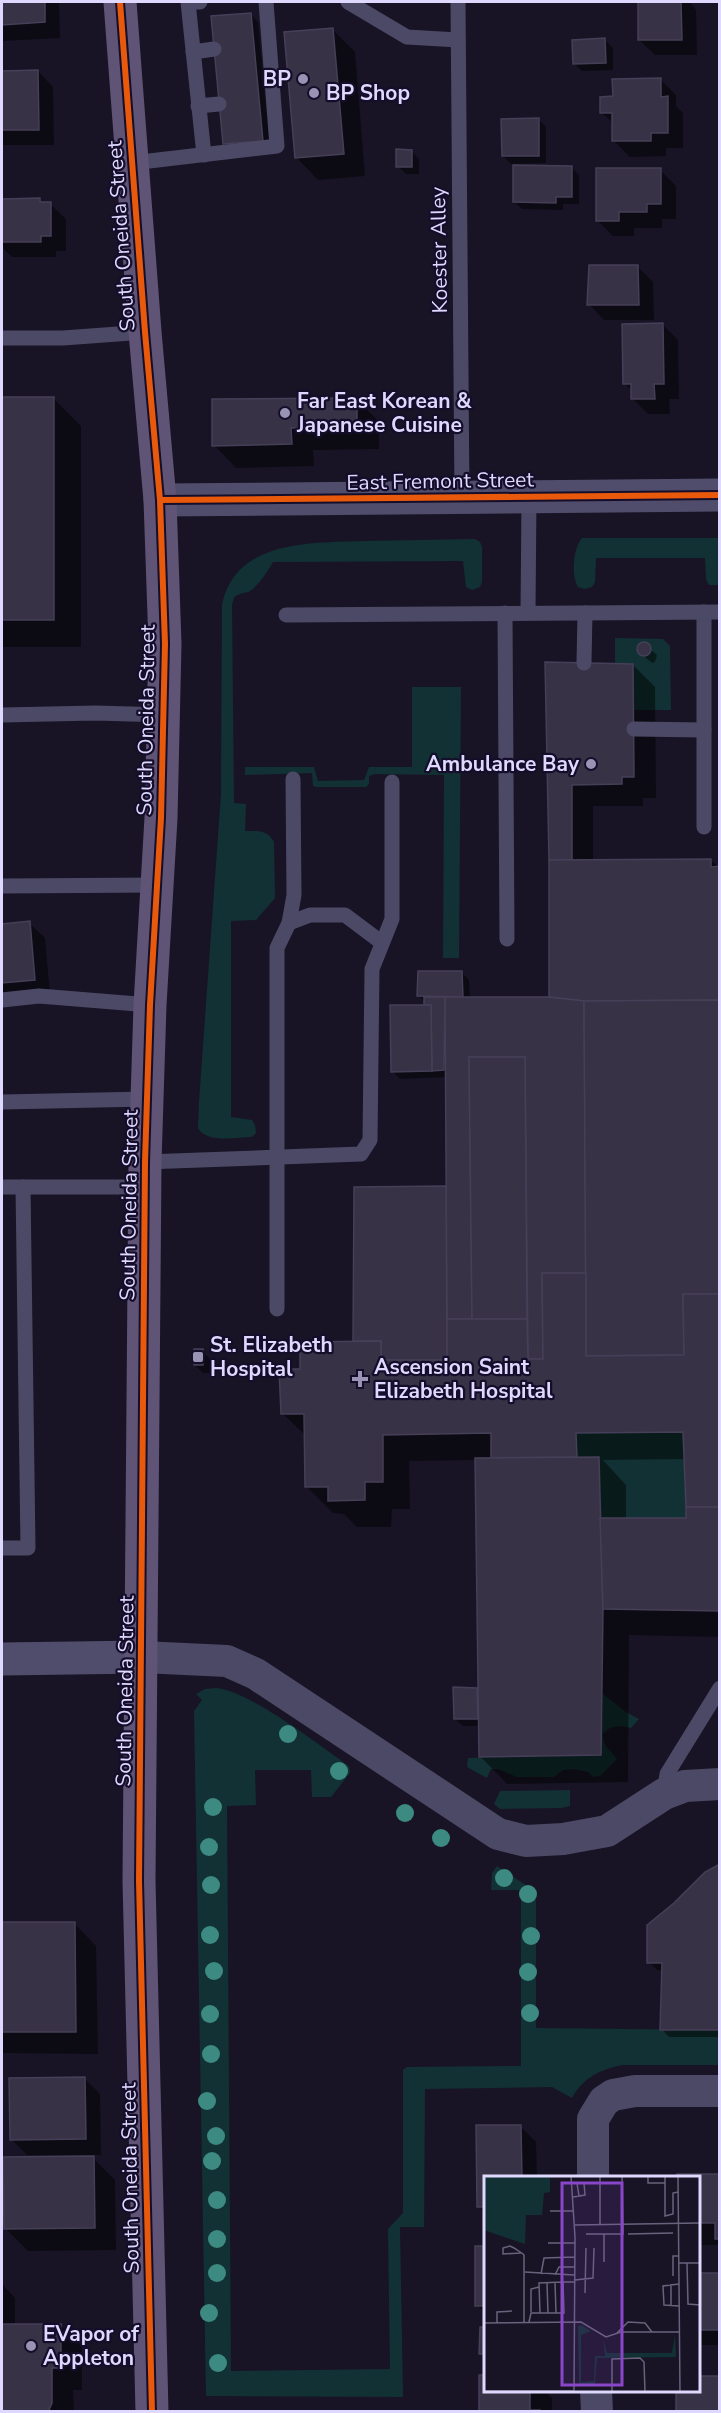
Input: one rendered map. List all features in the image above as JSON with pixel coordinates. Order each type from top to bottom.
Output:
[{"type":"main road","name":"South Oneida Street","points":[[120,2],[160,500],[165,715],[150,1005],[145,1174],[139,1881],[152,2412]]},
{"type":"street","name":"East Fremont Street","points":[[160,500],[720,495]]},
{"type":"street","points":[[2,1659],[142,1658],[227,1661],[256,1674],[498,1834],[526,1841],[563,1839],[608,1832],[664,1794],[685,1786],[720,1784]]},
{"type":"street","points":[[593,2176],[593,2126],[597,2110],[604,2101],[623,2092],[720,2091]]},
{"type":"street","points":[[596,2392],[597,2412]]},
{"type":"lane","points":[[200,2],[188,2],[204,155]]},
{"type":"lane","points":[[132,163],[278,146],[267,100],[262,45],[266,2]]},
{"type":"lane","points":[[348,2],[407,37],[458,40]]},
{"type":"lane","name":"Koester Alley","points":[[458,2],[462,498]]},
{"type":"lane","points":[[193,52],[214,49]]},
{"type":"lane","points":[[198,106],[219,104]]},
{"type":"lane","points":[[2,338],[63,338],[145,332]]},
{"type":"lane","points":[[528,613],[529,497]]},
{"type":"lane","points":[[704,612],[704,827]]},
{"type":"lane","points":[[286,615],[720,612]]},
{"type":"lane","points":[[505,613],[507,939]]},
{"type":"lane","points":[[584,663],[585,613]]},
{"type":"lane","points":[[2,714],[165,715]]},
{"type":"lane","points":[[634,729],[704,730]]},
{"type":"lane","points":[[277,1309],[278,948],[289,923],[294,896],[293,779]]},
{"type":"lane","points":[[2,1187],[23,1187],[145,1174],[278,1157],[361,1154],[370,1140],[372,969],[392,919],[392,782]]},
{"type":"lane","points":[[2,886],[158,885]]},
{"type":"lane","points":[[289,923],[310,915],[345,915],[381,942]]},
{"type":"lane","points":[[2,1000],[39,996],[150,1005]]},
{"type":"lane","points":[[2,1102],[147,1099]]},
{"type":"lane","points":[[2,1548],[28,1548],[23,1187]]},
{"type":"lane","points":[[664,1794],[667,1774],[720,1688]]},
{"type":"green space","points":[[582,538],[719,538],[719,585],[709,585],[706,579],[705,558],[596,558],[595,582],[592,587],[585,589],[578,587],[574,576],[574,562]]},
{"type":"green space","points":[[475,539],[482,547],[482,582],[480,587],[472,590],[466,587],[463,561],[273,562],[255,587],[234,597],[232,605],[234,803],[246,804],[245,831],[265,833],[274,842],[275,898],[256,920],[231,921],[231,1117],[252,1120],[256,1133],[252,1137],[215,1138],[208,1136],[198,1128],[199,1102],[221,794],[222,605],[230,583],[242,567],[259,556],[300,545]]},
{"type":"green space","points":[[615,638],[663,639],[670,646],[671,710],[634,710],[633,664],[615,663]],"holes":[[[644,642],[651,650],[645,656],[639,654],[638,646]]]},
{"type":"green space","points":[[412,687],[461,687],[459,958],[443,958],[444,775],[375,774],[369,776],[369,784],[366,787],[316,787],[313,786],[312,773],[245,775],[245,767],[314,767],[318,781],[364,780],[369,767],[412,767]]},
{"type":"green space","points":[[683,1432],[686,1518],[600,1518],[599,1457],[577,1457],[576,1433]]},
{"type":"green space","points":[[216,1688],[247,1698],[284,1720],[349,1766],[350,1773],[331,1797],[312,1797],[311,1770],[255,1770],[256,1805],[227,1806],[231,2371],[390,2369],[388,2229],[403,2213],[403,2070],[407,2067],[521,2066],[521,1890],[491,1890],[492,1873],[497,1866],[536,1892],[536,2028],[719,2030],[719,2065],[622,2065],[606,2069],[593,2076],[581,2085],[572,2098],[552,2087],[425,2089],[424,2227],[400,2227],[403,2397],[206,2396],[194,1711],[202,1700],[196,1694],[205,1689]]},
{"type":"green space","points":[[603,1694],[639,1719],[631,1728],[616,1726],[603,1734],[606,1745],[617,1759],[600,1776],[593,1777],[588,1772],[573,1769],[563,1770],[554,1777],[517,1777],[498,1769],[491,1769],[487,1778],[467,1767],[468,1758],[601,1755]]},
{"type":"green space","points":[[570,1790],[570,1806],[561,1808],[500,1809],[494,1804],[500,1791]]},
{"type":"building","points":[[2,2],[45,2],[45,22],[2,25]]},
{"type":"building","points":[[638,2],[681,2],[682,40],[638,40]]},
{"type":"building","points":[[251,13],[263,141],[223,144],[211,16]]},
{"type":"building","name":"BP Shop","points":[[333,28],[344,154],[295,158],[284,32]]},
{"type":"building","points":[[605,38],[606,63],[573,64],[572,40]]},
{"type":"building","points":[[38,70],[39,130],[2,130],[2,71]]},
{"type":"building","points":[[661,78],[661,97],[668,96],[668,133],[651,133],[651,141],[612,141],[612,113],[600,113],[600,97],[613,96],[612,79]]},
{"type":"building","points":[[539,118],[539,156],[502,156],[501,119]]},
{"type":"building","points":[[396,149],[412,150],[412,167],[396,167]]},
{"type":"building","points":[[513,165],[572,166],[572,197],[556,197],[556,203],[513,202]]},
{"type":"building","points":[[596,168],[661,168],[661,204],[647,204],[647,212],[619,212],[619,221],[596,221]]},
{"type":"building","points":[[40,198],[40,202],[51,202],[51,236],[41,236],[41,242],[2,242],[2,199]]},
{"type":"building","points":[[589,265],[638,265],[639,305],[587,305]]},
{"type":"building","points":[[663,323],[664,384],[654,384],[655,399],[631,399],[631,384],[623,384],[622,324]]},
{"type":"building","points":[[2,397],[54,397],[54,620],[2,620]]},
{"type":"building","name":"Far East Korean & Japanese Cuisine","points":[[357,398],[357,427],[291,428],[292,444],[212,446],[212,399]]},
{"type":"building","points":[[644,642],[649,644],[651,649],[649,654],[644,656],[639,654],[637,649],[639,644]]},
{"type":"building","name":"Ambulance Bay","points":[[545,662],[633,664],[634,777],[622,777],[622,784],[572,785],[572,860],[549,860]]},
{"type":"building","points":[[711,859],[711,867],[720,866],[720,1000],[584,1001],[549,997],[549,860]]},
{"type":"building","points":[[30,921],[35,980],[2,983],[2,924]]},
{"type":"building","points":[[418,971],[462,971],[463,997],[417,996]]},
{"type":"building","points":[[424,997],[445,997],[444,1070],[432,1071],[431,1005],[424,1005]]},
{"type":"building","points":[[445,997],[549,997],[584,1001],[586,1273],[542,1273],[543,1359],[528,1359],[525,1057],[469,1057],[472,1319],[447,1319]]},
{"type":"building","points":[[720,1000],[720,1294],[683,1294],[684,1355],[586,1356],[584,1001]]},
{"type":"building","points":[[390,1005],[431,1005],[432,1071],[391,1072]]},
{"type":"building","points":[[469,1057],[525,1057],[527,1319],[472,1319]]},
{"type":"building","points":[[446,1186],[447,1360],[381,1360],[381,1341],[353,1341],[354,1187]]},
{"type":"building","points":[[542,1273],[586,1273],[586,1356],[684,1355],[683,1294],[720,1294],[720,1507],[686,1507],[683,1432],[576,1433],[577,1457],[491,1458],[491,1433],[383,1435],[383,1482],[365,1482],[365,1500],[328,1501],[328,1487],[305,1487],[304,1414],[281,1414],[279,1369],[300,1369],[300,1342],[381,1341],[381,1360],[447,1360],[447,1319],[527,1319],[528,1359],[543,1359]]},
{"type":"building","points":[[194,1349],[203,1349],[203,1365],[194,1365]]},
{"type":"building","points":[[599,1457],[603,1609],[601,1755],[479,1757],[475,1458]]},
{"type":"building","points":[[686,1507],[720,1507],[720,1611],[603,1609],[600,1518],[686,1518]]},
{"type":"building","points":[[453,1687],[477,1688],[478,1719],[454,1719]]},
{"type":"building","points":[[720,1864],[720,2030],[660,2030],[662,1963],[647,1963],[647,1925],[674,1903],[705,1872]]},
{"type":"building","points":[[2,1922],[75,1922],[76,2032],[2,2032]]},
{"type":"building","points":[[85,2077],[86,2139],[10,2140],[9,2078]]},
{"type":"building","points":[[476,2125],[521,2125],[522,2176],[484,2176],[484,2207],[477,2207]]},
{"type":"building","points":[[94,2156],[95,2228],[4,2229],[3,2157]]},
{"type":"building","points":[[677,2174],[720,2174],[720,2239],[715,2239],[715,2223],[700,2223],[700,2176],[677,2176]]},
{"type":"building","points":[[475,2246],[484,2246],[484,2306],[475,2306]]},
{"type":"building","points":[[700,2273],[720,2273],[720,2330],[700,2330]]},
{"type":"building","name":"EVapor of Appleton","points":[[2,2324],[61,2324],[61,2368],[52,2368],[52,2403],[48,2412],[2,2412]]},
{"type":"building","points":[[480,2327],[484,2327],[484,2354],[479,2354]]},
{"type":"building","points":[[479,2375],[484,2375],[484,2392],[530,2392],[530,2410],[540,2410],[540,2412],[479,2412]]},
{"type":"building","points":[[700,2376],[720,2376],[720,2412],[676,2412],[676,2392],[700,2392]]},
{"type":"cycle path","points":[[120,2],[160,500],[165,644],[161,818],[150,1005],[145,1162],[139,1881],[152,2412]]},
{"type":"cycle path","points":[[160,500],[720,495]]},
{"type":"place","name":"BP","points":[[303,79]]},
{"type":"place","name":"BP Shop","points":[[314,93]]},
{"type":"place","name":"Far East Korean & Japanese Cuisine","points":[[285,413]]},
{"type":"place","name":"Ambulance Bay","points":[[591,764]]},
{"type":"place","name":"St. Elizabeth Hospital","points":[[198,1357]]},
{"type":"place","name":"Ascension Saint Elizabeth Hospital","points":[[360,1379]]},
{"type":"place","name":"EVapor of Appleton","points":[[31,2346]]}]
